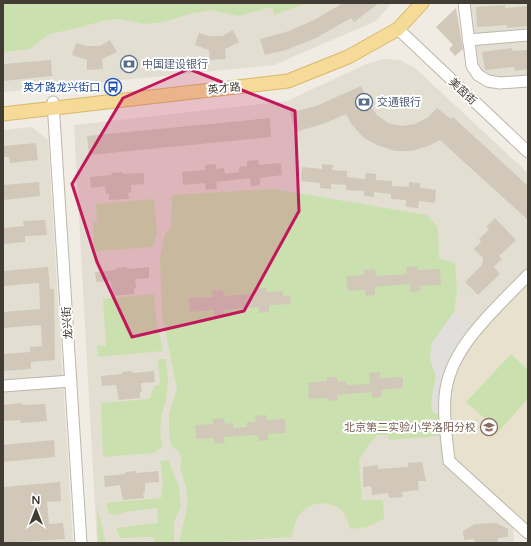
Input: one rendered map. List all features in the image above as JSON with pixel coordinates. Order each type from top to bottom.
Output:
[{"type":"main road","name":"英才路","points":[[3,114],[53,105],[286,76],[346,52],[395,25],[414,3]]},
{"type":"main road","name":"英才路","points":[[3,108],[53,105],[288,81],[348,57],[398,29],[422,3]]},
{"type":"street","points":[[464,3],[472,66],[478,75],[488,81],[500,83],[528,80]]},
{"type":"street","name":"美茵街","points":[[398,29],[528,152]]},
{"type":"street","points":[[468,40],[528,34]]},
{"type":"street","name":"龙兴街","points":[[53,105],[81,543]]},
{"type":"street","points":[[528,275],[464,346],[452,369],[445,396],[449,461],[528,533]]},
{"type":"street","points":[[3,386],[71,381]]},
{"type":"highlighted area","points":[[189,69],[295,111],[299,211],[244,311],[132,337],[97,262],[72,184],[123,98]]},
{"type":"shaded area","points":[[3,3],[392,3],[376,21],[274,65],[3,92]]},
{"type":"shaded area","points":[[460,3],[528,3],[528,88],[522,85],[488,89],[469,68]]},
{"type":"shaded area","points":[[382,59],[400,60],[415,68],[528,173],[528,268],[473,326],[447,370],[440,392],[440,414],[448,468],[513,528],[514,543],[97,543],[74,125],[287,101],[364,65]]},
{"type":"shaded area","points":[[32,127],[48,140],[73,543],[3,543],[3,130]]},
{"type":"shaded area","name":"北京第二实验小学洛阳分校","points":[[528,281],[528,524],[465,470],[451,455],[448,399],[454,370],[466,347]]},
{"type":"shaded area","points":[[454,312],[473,326],[447,370],[440,392],[440,414],[433,413],[431,402],[436,376],[430,359],[432,343]]},
{"type":"green space","points":[[3,3],[307,3],[274,15],[272,7],[238,16],[211,10],[189,14],[164,22],[144,24],[119,19],[106,20],[49,34],[30,49],[3,52]]},
{"type":"green space","points":[[273,189],[427,215],[438,227],[439,258],[455,263],[457,291],[454,312],[432,343],[430,359],[436,376],[433,390],[440,414],[442,433],[439,436],[390,440],[387,435],[378,435],[372,440],[359,460],[362,500],[383,500],[384,519],[367,527],[350,529],[343,511],[332,505],[322,503],[312,505],[300,513],[295,522],[292,537],[205,543],[179,543],[188,503],[186,487],[180,467],[182,461],[179,451],[172,447],[169,437],[169,414],[177,389],[162,315],[160,257],[165,233],[171,228],[172,195]]},
{"type":"green space","points":[[154,199],[157,233],[153,247],[94,251],[93,222],[97,222],[96,204]]},
{"type":"green space","points":[[154,294],[156,317],[163,351],[98,357],[97,346],[106,346],[103,299]]},
{"type":"green space","points":[[511,354],[528,370],[528,399],[499,431],[466,402]]},
{"type":"green space","points":[[158,359],[166,359],[168,381],[166,401],[162,413],[160,430],[162,448],[153,453],[103,457],[101,403],[149,399],[154,386],[160,385]]},
{"type":"green space","points":[[168,460],[179,487],[181,507],[174,522],[174,542],[155,543],[153,537],[120,538],[116,528],[158,523],[157,508],[124,512],[118,515],[109,514],[106,503],[161,498],[163,483],[160,461]]},
{"type":"green space","points":[[97,507],[106,543],[98,543]]},
{"type":"building","points":[[343,3],[379,3],[354,22],[351,18],[316,38],[286,50],[265,55],[260,39],[289,31],[316,19]]},
{"type":"building","points":[[505,5],[505,8],[528,6],[528,26],[507,28],[507,25],[477,27],[476,7]]},
{"type":"building","points":[[456,8],[463,49],[455,56],[449,49],[453,45],[436,27]]},
{"type":"building","points":[[233,30],[239,42],[225,49],[226,59],[210,60],[209,50],[195,45],[199,33],[209,36],[222,36]]},
{"type":"building","points":[[110,40],[117,52],[102,59],[103,69],[87,70],[87,60],[72,55],[76,43],[87,46],[100,46]]},
{"type":"building","points":[[512,48],[512,51],[528,50],[528,69],[515,71],[514,67],[485,70],[482,52]]},
{"type":"building","points":[[51,60],[52,76],[3,81],[3,64]]},
{"type":"building","points":[[361,86],[369,104],[377,115],[388,123],[402,126],[415,124],[427,118],[437,108],[451,119],[453,117],[528,186],[528,220],[440,140],[412,151],[395,151],[377,145],[364,138],[352,125],[346,114],[323,124],[295,132],[290,113],[316,106]]},
{"type":"building","points":[[270,118],[271,137],[89,155],[87,136]]},
{"type":"building","points":[[36,143],[38,160],[10,163],[9,157],[3,157],[3,146]]},
{"type":"building","points":[[258,160],[259,165],[281,163],[282,175],[260,178],[260,185],[251,186],[250,178],[216,182],[217,189],[206,190],[205,183],[183,185],[182,172],[205,170],[205,165],[216,164],[216,169],[224,168],[225,174],[239,172],[239,167],[247,166],[247,161]]},
{"type":"building","points":[[322,164],[333,165],[332,170],[347,171],[347,177],[365,179],[366,173],[376,174],[376,180],[392,181],[392,186],[409,187],[409,182],[420,183],[420,188],[436,190],[435,203],[419,201],[418,208],[406,207],[406,200],[391,199],[391,194],[374,192],[374,197],[364,196],[364,191],[346,190],[346,185],[331,184],[331,189],[320,188],[320,183],[301,181],[302,167],[322,169]]},
{"type":"building","points":[[122,172],[123,174],[144,173],[144,184],[131,185],[131,192],[128,193],[129,199],[109,200],[109,194],[106,194],[105,186],[91,188],[90,177],[112,175],[111,173]]},
{"type":"building","points":[[39,182],[40,196],[3,200],[3,185]]},
{"type":"building","points":[[495,218],[516,240],[499,256],[502,259],[494,267],[500,274],[478,295],[465,282],[482,265],[483,258],[474,249],[481,242],[479,239],[489,229],[486,227]]},
{"type":"building","points":[[45,220],[47,235],[25,236],[25,242],[3,244],[3,228],[24,226],[23,221]]},
{"type":"building","points":[[417,266],[418,270],[440,269],[441,285],[420,286],[421,291],[410,292],[410,284],[375,287],[375,295],[366,296],[365,290],[348,291],[346,276],[364,275],[364,270],[375,269],[376,276],[407,274],[406,267]]},
{"type":"building","points":[[48,267],[50,289],[54,289],[55,360],[31,362],[31,369],[3,371],[3,354],[30,352],[30,347],[42,346],[41,325],[3,328],[3,312],[40,309],[39,283],[3,286],[3,271]]},
{"type":"building","points":[[127,267],[127,269],[149,267],[149,278],[135,279],[136,288],[134,288],[134,294],[114,296],[110,281],[96,282],[95,272],[116,270],[116,268]]},
{"type":"building","points":[[255,288],[266,288],[267,292],[283,291],[283,296],[290,296],[291,304],[269,305],[269,312],[259,313],[259,307],[224,310],[224,316],[214,317],[214,310],[190,312],[189,298],[213,297],[212,291],[223,290],[224,296],[255,294]]},
{"type":"building","points":[[132,371],[133,373],[154,371],[155,382],[141,383],[142,392],[140,392],[140,398],[119,400],[116,385],[102,386],[101,376],[122,374],[122,372]]},
{"type":"building","points":[[380,372],[380,378],[403,377],[403,388],[381,390],[382,397],[372,398],[372,392],[337,395],[338,400],[328,401],[328,398],[309,399],[308,383],[327,381],[327,377],[337,377],[338,382],[346,381],[347,385],[370,384],[369,373]]},
{"type":"building","points":[[22,403],[22,405],[45,404],[47,421],[21,423],[20,420],[3,421],[3,405]]},
{"type":"building","points":[[266,415],[267,420],[285,419],[286,433],[268,434],[268,440],[259,441],[258,435],[224,437],[225,443],[215,444],[214,438],[196,439],[195,425],[213,424],[213,419],[224,418],[225,424],[233,423],[233,428],[247,427],[247,422],[256,422],[255,416]]},
{"type":"building","points":[[54,440],[55,457],[3,462],[3,445]]},
{"type":"building","points":[[422,462],[426,481],[418,481],[419,490],[402,492],[403,497],[389,498],[388,493],[372,495],[371,486],[363,487],[363,467],[378,465],[378,469],[408,467],[408,463]]},
{"type":"building","points":[[136,471],[136,473],[158,471],[159,482],[145,483],[145,492],[143,492],[144,498],[123,500],[120,485],[105,487],[104,476],[126,474],[125,472]]},
{"type":"building","points":[[60,482],[61,501],[47,502],[49,524],[63,523],[65,539],[3,543],[3,487]]},
{"type":"building","points":[[496,523],[508,529],[508,537],[498,538],[498,543],[475,543],[474,539],[464,540],[463,531],[475,524]]},
{"type":"place","name":"中国建设银行","points":[[129,64]]},
{"type":"place","name":"英才路龙兴街口","points":[[113,87]]},
{"type":"place","name":"交通银行","points":[[364,102]]},
{"type":"place","name":"北京第二实验小学洛阳分校","points":[[489,427]]}]
